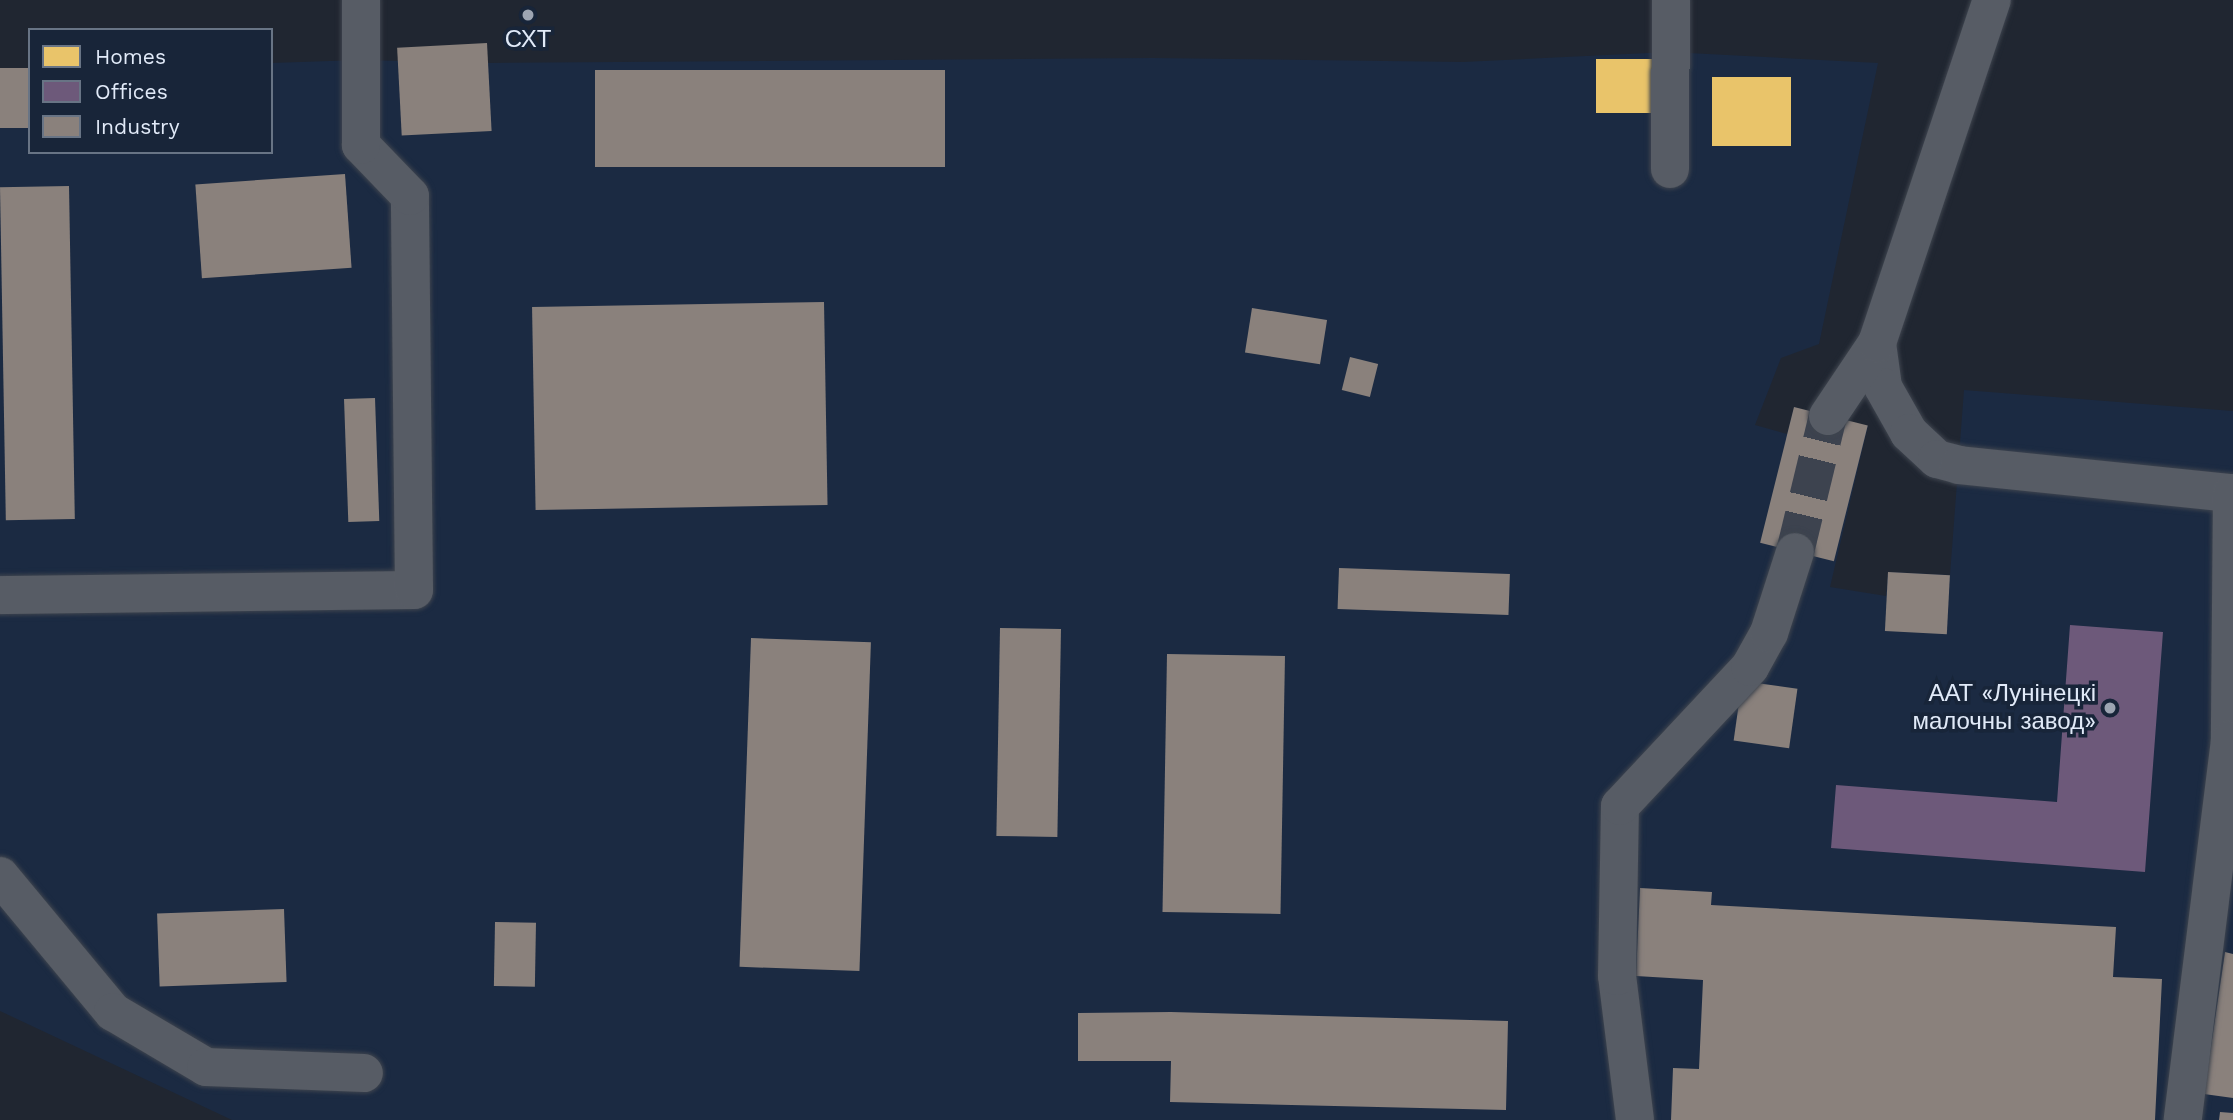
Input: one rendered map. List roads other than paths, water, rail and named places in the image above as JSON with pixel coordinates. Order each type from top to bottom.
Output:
[{"type":"lane","points":[[0,595],[414,590],[410,196],[361,145],[361,0]]},
{"type":"lane","points":[[1670,169],[1671,0]]},
{"type":"lane","points":[[1828,416],[1877,343],[1992,0]]},
{"type":"lane","points":[[1877,343],[1883,387],[1909,433],[1937,459],[1959,465],[2232,493],[2231,740],[2219,938],[2183,1120]]},
{"type":"lane","points":[[1635,1120],[1617,976],[1620,806],[1750,667],[1769,633],[1795,552]]},
{"type":"lane","points":[[0,876],[113,1012],[206,1067],[365,1073]]},
{"type":"tunnel","points":[[1795,552],[1828,416]]},
{"type":"place","name":"СХТ","points":[[528,15]]},
{"type":"place","name":"ААТ «Лунінецкі малочны завод»","points":[[2110,708]]}]
